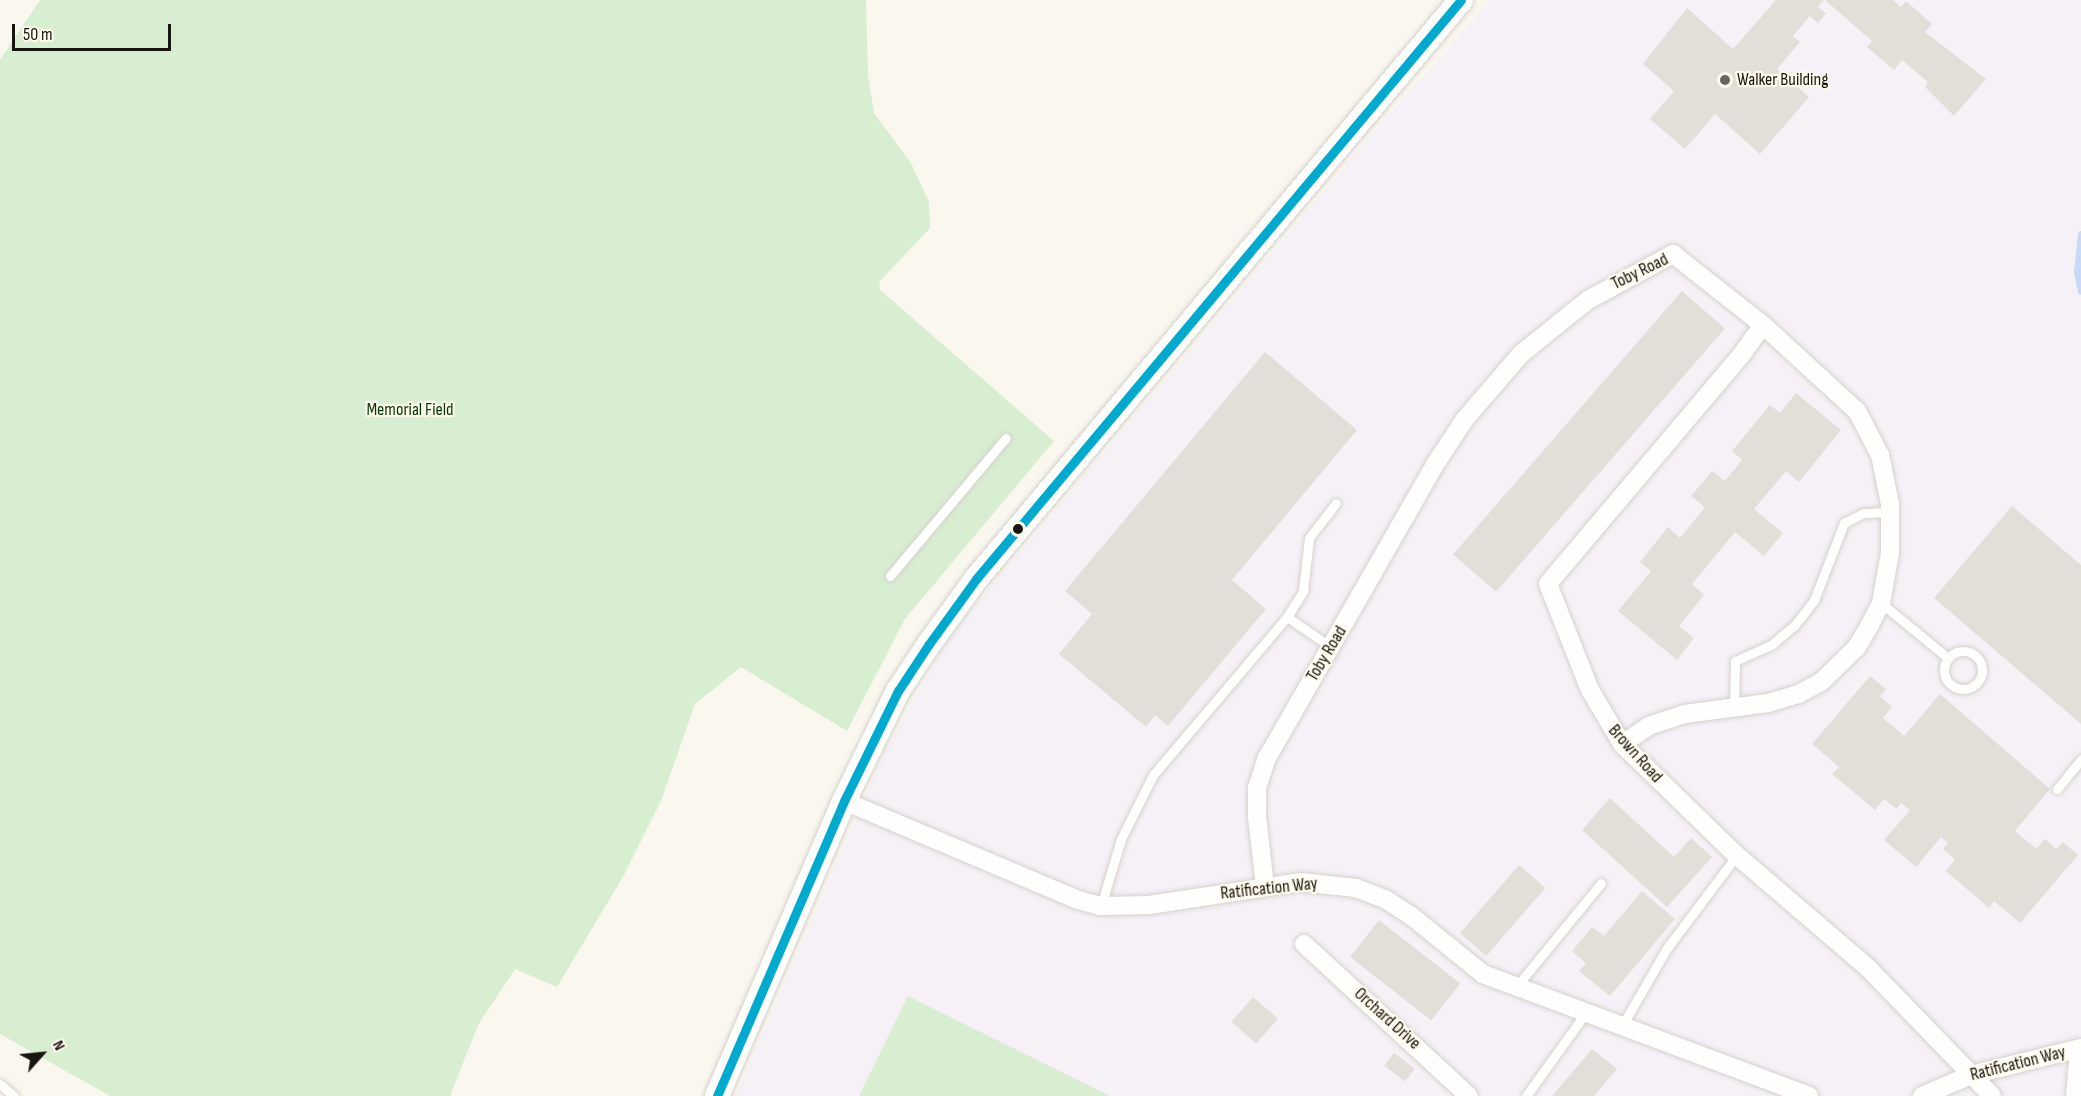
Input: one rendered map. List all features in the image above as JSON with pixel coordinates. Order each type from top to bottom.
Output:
[{"type":"street","points":[[717,1096],[844,801],[898,691],[976,579],[1461,0]]},
{"type":"street","name":"Toby Road","points":[[1265,886],[1257,817],[1257,788],[1267,758],[1465,419],[1521,354],[1588,300],[1673,254],[1763,325],[1857,411],[1880,455],[1890,512],[1890,553],[1881,603],[1857,647],[1821,682],[1798,694],[1685,714],[1649,726],[1622,744]]},
{"type":"street","name":"Brown Road","points":[[1763,325],[1743,353],[1548,584],[1590,690],[1622,744],[1737,855],[1868,968],[1992,1096]]},
{"type":"street","name":"Ratification Way","points":[[844,801],[1078,900],[1101,906],[1149,905],[1265,886],[1329,883],[1385,899],[1483,974],[1623,1024],[1809,1096]]},
{"type":"street","name":"Orchard Drive","points":[[1304,944],[1469,1096]]},
{"type":"street","points":[[2075,1096],[2080,1048]]},
{"type":"street","name":"Ratification Way","points":[[1922,1096],[1971,1075],[2080,1048]]},
{"type":"lane","points":[[890,576],[1006,438]]},
{"type":"lane","points":[[1101,906],[1121,839],[1152,775],[1287,617],[1303,591],[1309,538],[1336,503]]},
{"type":"lane","points":[[1734,707],[1735,661],[1771,645],[1794,626],[1814,600],[1844,524],[1864,513],[1890,512]]},
{"type":"lane","points":[[1881,603],[1948,658]]},
{"type":"lane","points":[[1287,617],[1331,647]]},
{"type":"lane","points":[[1964,651],[1975,655],[1982,664],[1978,682],[1967,688],[1954,687],[1946,677],[1948,658],[1964,651]]},
{"type":"lane","points":[[2057,789],[2081,759]]},
{"type":"lane","points":[[1623,1024],[1667,948],[1737,855]]},
{"type":"lane","points":[[1516,987],[1600,883]]},
{"type":"lane","points":[[1526,1096],[1587,1011]]},
{"type":"lane","points":[[0,1084],[14,1096]]},
{"type":"shaded area","points":[[1491,0],[2081,0],[2081,1096],[736,1096],[885,752],[949,637],[1373,133]]},
{"type":"green space","name":"Memorial Field","points":[[40,0],[866,0],[868,75],[874,113],[911,163],[929,202],[930,228],[880,281],[879,289],[1054,441],[905,619],[847,731],[741,667],[695,704],[661,801],[624,875],[557,987],[515,969],[478,1025],[450,1096],[110,1096],[0,1034],[0,60]]},
{"type":"green space","points":[[908,996],[1110,1096],[859,1096]]},
{"type":"building","name":"Walker Building","points":[[1776,0],[1824,0],[1818,7],[1826,13],[1818,23],[1810,16],[1793,36],[1800,42],[1777,69],[1809,97],[1760,154],[1715,114],[1685,149],[1650,119],[1674,91],[1643,64],[1687,8],[1733,49]]},
{"type":"building","name":"Walker Building","points":[[1825,0],[1893,0],[1901,7],[1906,1],[1932,24],[1925,32],[1986,79],[1954,116],[1925,87],[1928,82],[1902,60],[1894,70],[1867,47],[1872,41]]},
{"type":"building","points":[[1682,291],[1725,328],[1496,592],[1453,554]]},
{"type":"building","points":[[1265,352],[1357,430],[1232,580],[1266,609],[1168,726],[1155,715],[1146,727],[1059,654],[1092,614],[1065,591]]},
{"type":"building","points":[[1796,393],[1841,430],[1799,482],[1786,471],[1754,509],[1783,533],[1764,556],[1735,532],[1692,584],[1704,595],[1679,626],[1694,638],[1677,660],[1618,611],[1651,571],[1640,562],[1668,527],[1680,538],[1705,507],[1691,496],[1712,471],[1725,481],[1742,460],[1732,451],[1770,405],[1780,413]]},
{"type":"building","points":[[2012,506],[2081,565],[2081,724],[1934,598]]},
{"type":"building","points":[[1870,676],[1886,689],[1880,696],[1892,707],[1883,718],[1904,736],[1940,694],[2050,789],[2015,831],[2036,849],[2045,839],[2056,849],[2063,842],[2078,855],[2020,923],[1994,901],[1989,908],[1946,871],[1955,859],[1943,849],[1948,843],[1941,837],[1916,867],[1884,840],[1910,810],[1901,803],[1897,809],[1884,799],[1875,810],[1832,774],[1839,767],[1812,744]]},
{"type":"building","points":[[1610,798],[1674,857],[1691,838],[1712,857],[1667,907],[1582,830]]},
{"type":"building","points":[[1519,865],[1545,888],[1486,956],[1460,933]]},
{"type":"building","points":[[1642,891],[1675,919],[1610,996],[1579,971],[1586,963],[1572,951],[1592,927],[1604,936]]},
{"type":"building","points":[[1379,920],[1460,983],[1431,1020],[1350,957]]},
{"type":"building","points":[[1253,997],[1278,1019],[1256,1044],[1231,1022]]},
{"type":"building","points":[[1592,1049],[1617,1069],[1594,1096],[1552,1096]]},
{"type":"building","points":[[1394,1053],[1415,1069],[1405,1081],[1384,1066]]},
{"type":"waterway","points":[[2081,234],[2077,271],[2081,291]]},
{"type":"transit line","points":[[717,1096],[844,801],[898,691],[929,644],[976,579],[1461,0]]},
{"type":"place","name":"Walker Building","points":[[1725,80]]}]
